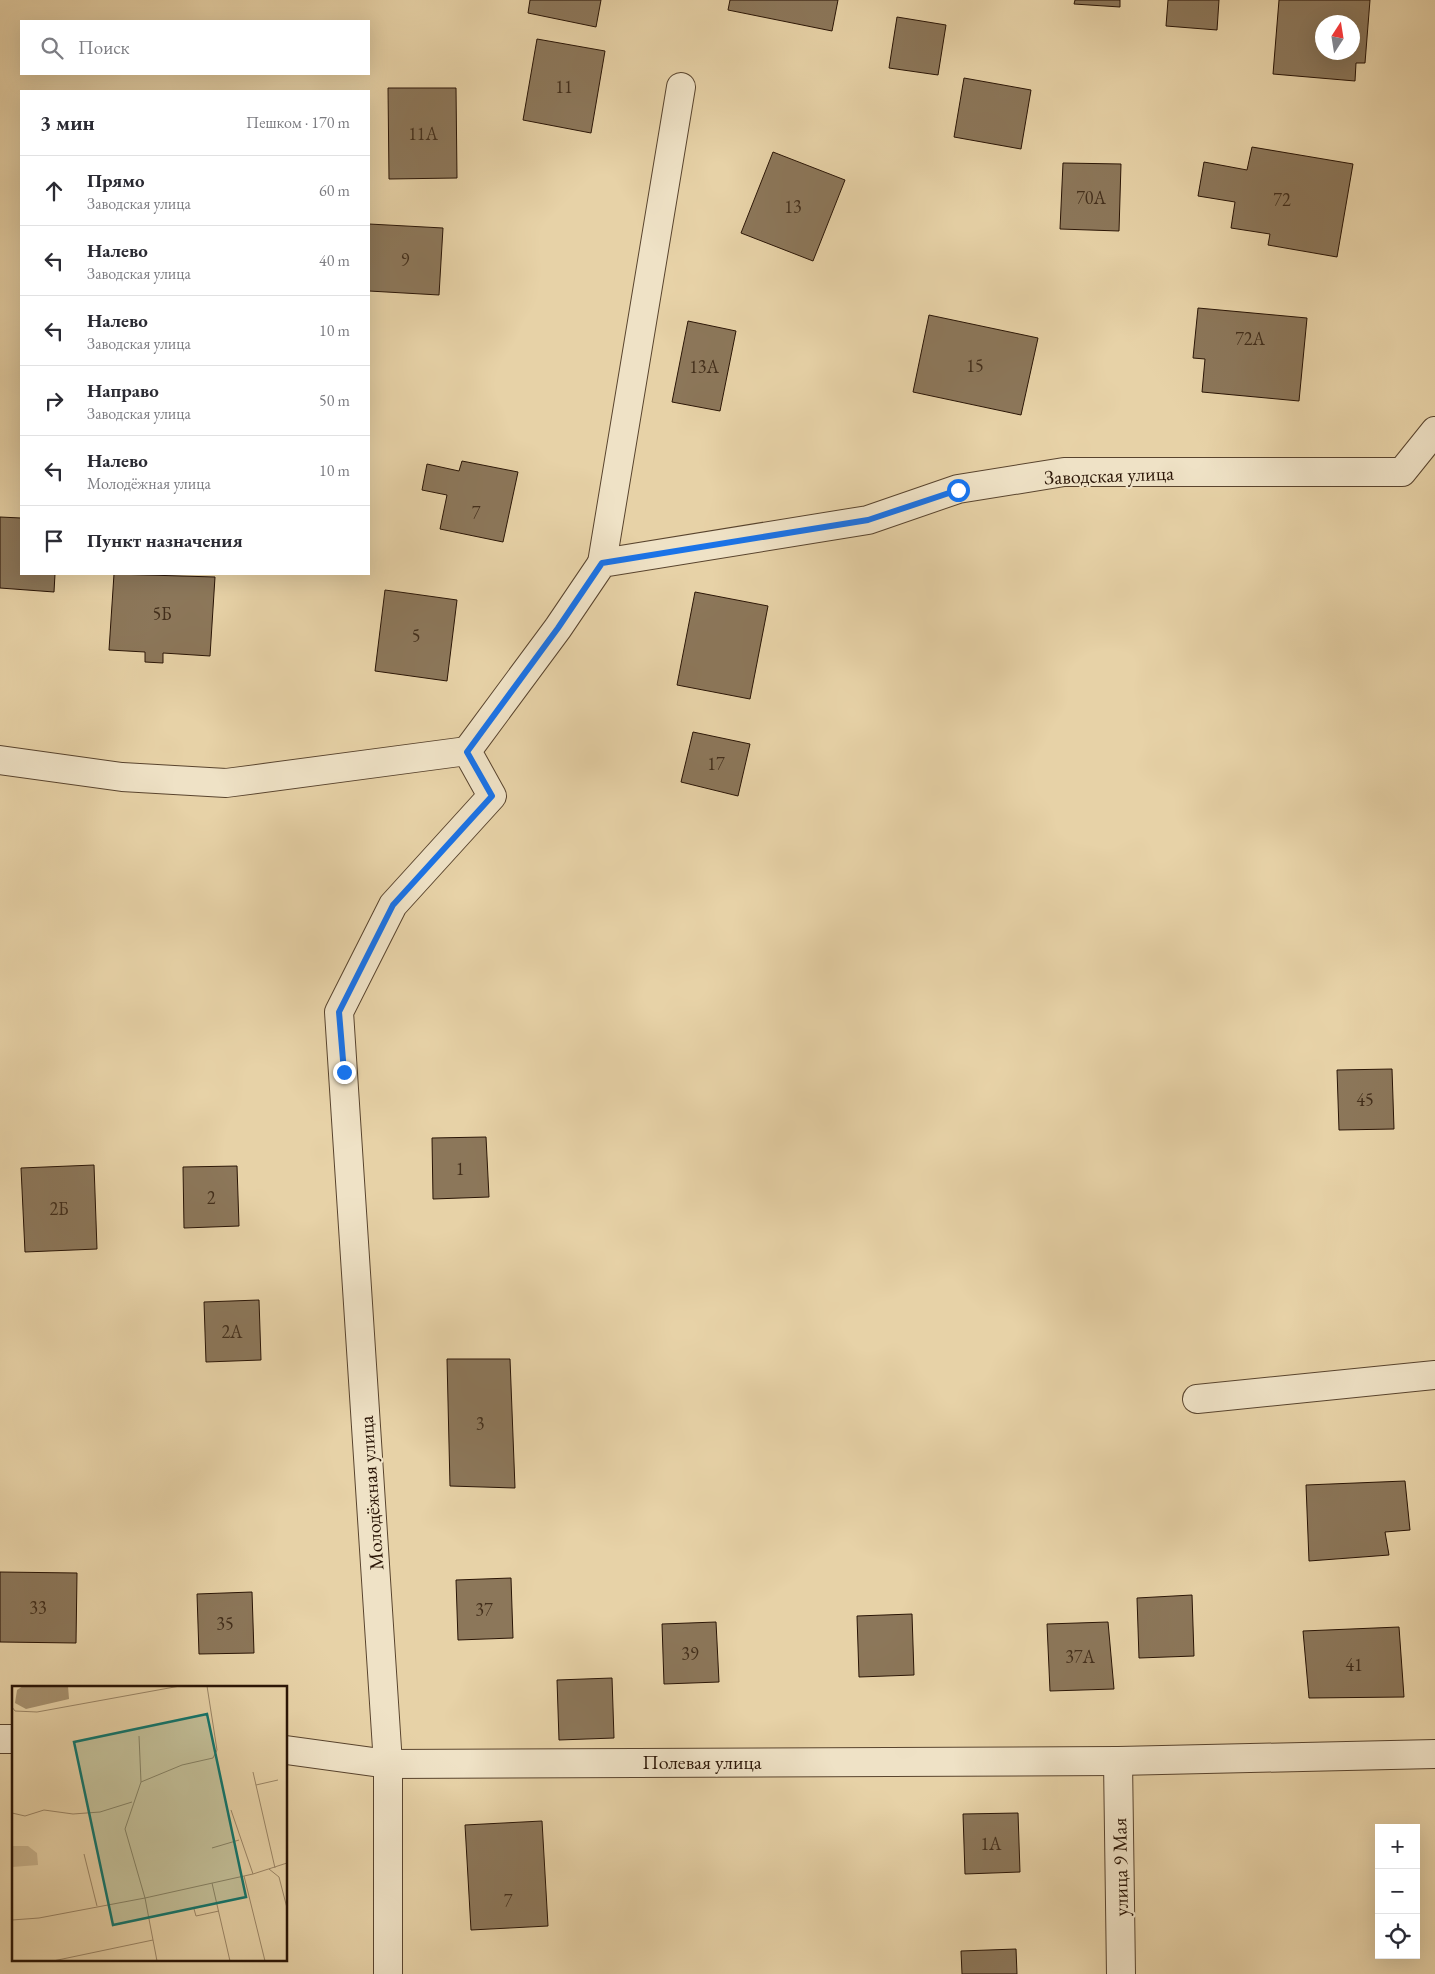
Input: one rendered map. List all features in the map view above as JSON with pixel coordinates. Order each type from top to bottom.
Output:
[{"type":"street","points":[[0,760],[122,777],[226,783],[467,752],[558,628],[602,563],[681,87]]},
{"type":"street","name":"Заводская улица","points":[[602,563],[868,520],[958,490],[1064,472],[1402,472],[1435,431]]},
{"type":"street","name":"Молодёжная улица","points":[[388,1974],[388,1764],[339,1012],[393,905],[492,796],[467,752]]},
{"type":"street","points":[[1197,1399],[1435,1374]]},
{"type":"street","name":"Полевая улица","points":[[288,1750],[388,1764],[1118,1761],[1435,1754]]},
{"type":"street","name":"улица 9 Мая","points":[[1118,1761],[1121,1974]]},
{"type":"building","points":[[530,0],[601,0],[596,27],[528,13]]},
{"type":"building","points":[[730,0],[838,0],[832,31],[728,10]]},
{"type":"building","points":[[1075,0],[1120,0],[1120,7],[1074,4]]},
{"type":"building","points":[[1168,0],[1219,0],[1217,30],[1166,26]]},
{"type":"building","points":[[1279,0],[1370,0],[1365,63],[1356,63],[1355,81],[1273,74]]},
{"type":"building","points":[[897,17],[946,25],[938,75],[889,68]]},
{"type":"building","points":[[537,39],[605,51],[591,133],[523,120]]},
{"type":"building","points":[[964,78],[1031,90],[1021,149],[954,137]]},
{"type":"building","points":[[388,88],[456,88],[457,178],[389,179]]},
{"type":"building","points":[[1252,147],[1353,164],[1337,257],[1268,245],[1270,234],[1231,228],[1235,202],[1198,196],[1204,162],[1247,170]]},
{"type":"building","points":[[773,152],[845,180],[813,261],[741,233]]},
{"type":"building","points":[[1063,163],[1121,164],[1119,231],[1060,229]]},
{"type":"building","points":[[370,224],[443,228],[439,295],[370,291]]},
{"type":"building","points":[[1198,308],[1307,318],[1299,401],[1202,392],[1205,359],[1193,358]]},
{"type":"building","points":[[929,315],[1038,338],[1021,415],[913,392]]},
{"type":"building","points":[[688,321],[736,331],[720,411],[672,402]]},
{"type":"building","points":[[462,461],[518,472],[503,542],[440,529],[447,495],[422,490],[427,464],[459,471]]},
{"type":"building","points":[[0,517],[20,518],[20,575],[55,575],[54,592],[0,588]]},
{"type":"building","points":[[114,575],[215,577],[210,656],[163,653],[163,663],[145,662],[145,652],[109,650]]},
{"type":"building","points":[[385,590],[457,600],[447,681],[375,671]]},
{"type":"building","points":[[695,592],[768,606],[750,699],[677,685]]},
{"type":"building","points":[[693,732],[750,744],[738,796],[681,782]]},
{"type":"building","points":[[1392,1069],[1394,1129],[1339,1130],[1337,1070]]},
{"type":"building","points":[[486,1137],[489,1197],[433,1199],[432,1138]]},
{"type":"building","points":[[94,1165],[97,1249],[25,1252],[21,1168]]},
{"type":"building","points":[[237,1166],[239,1226],[184,1228],[183,1167]]},
{"type":"building","points":[[259,1300],[261,1360],[206,1362],[204,1302]]},
{"type":"building","points":[[447,1359],[510,1359],[515,1488],[450,1486]]},
{"type":"building","points":[[1405,1481],[1410,1530],[1385,1532],[1389,1555],[1309,1561],[1306,1485]]},
{"type":"building","points":[[0,1572],[77,1573],[76,1643],[0,1642]]},
{"type":"building","points":[[511,1578],[513,1638],[458,1640],[456,1580]]},
{"type":"building","points":[[252,1592],[254,1653],[199,1654],[197,1594]]},
{"type":"building","points":[[1192,1595],[1194,1656],[1139,1658],[1137,1598]]},
{"type":"building","points":[[912,1614],[914,1675],[859,1677],[857,1616]]},
{"type":"building","points":[[716,1622],[719,1682],[664,1684],[662,1624]]},
{"type":"building","points":[[1108,1622],[1114,1689],[1050,1691],[1047,1624]]},
{"type":"building","points":[[1399,1627],[1404,1697],[1309,1698],[1303,1631]]},
{"type":"building","points":[[612,1678],[614,1738],[559,1740],[557,1680]]},
{"type":"building","points":[[1018,1813],[1020,1872],[965,1874],[963,1814]]},
{"type":"building","points":[[542,1821],[548,1926],[471,1930],[465,1825]]},
{"type":"building","points":[[1016,1949],[1017,1974],[962,1974],[961,1951]]},
{"type":"route","points":[[344,1072],[339,1012],[393,905],[492,796],[467,752],[558,628],[602,563],[868,520],[958,490]]}]
